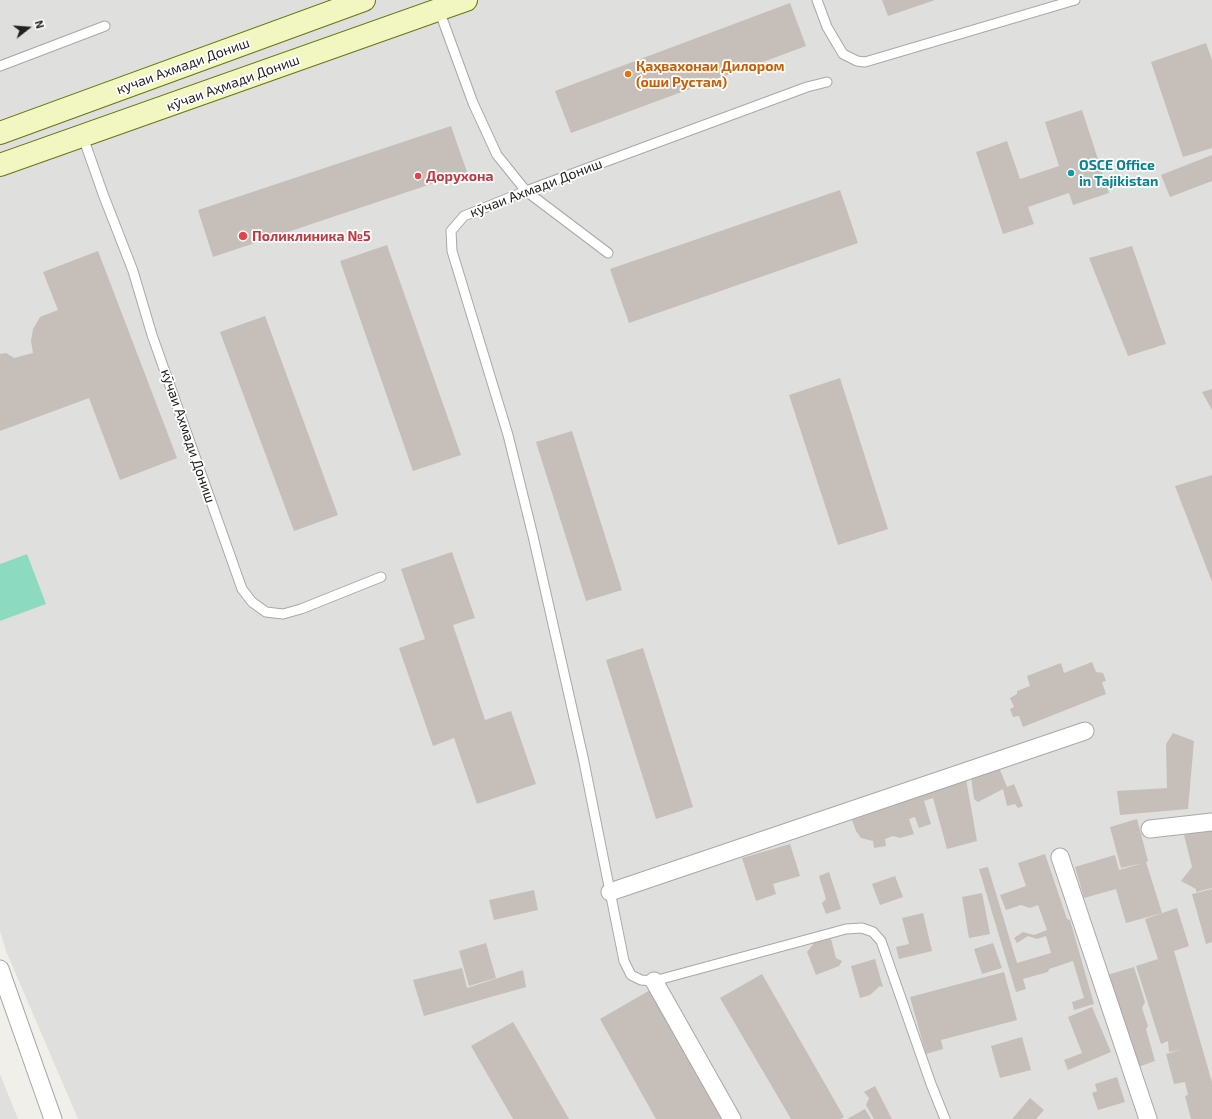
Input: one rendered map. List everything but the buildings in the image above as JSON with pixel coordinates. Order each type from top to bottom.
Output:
[{"type":"street","name":"кучаи Ахмади Дониш","points":[[0,132],[364,0]]},
{"type":"street","name":"кӯчаи Аҳмади Дониш","points":[[0,165],[83,137],[466,0]]},
{"type":"street","points":[[610,892],[1085,731]]},
{"type":"street","points":[[1150,829],[1212,822]]},
{"type":"street","points":[[1060,857],[1148,1119]]},
{"type":"street","points":[[0,969],[53,1119]]},
{"type":"street","points":[[654,981],[732,1119]]},
{"type":"lane","points":[[817,0],[827,27],[843,54],[857,61],[865,62],[1075,0]]},
{"type":"lane","points":[[439,10],[473,104],[497,155],[526,191],[608,253]]},
{"type":"lane","points":[[0,66],[105,26]]},
{"type":"lane","name":"кӯчаи Ахмади Дониш","points":[[654,981],[641,980],[631,975],[624,962],[583,758],[533,536],[508,435],[452,252],[451,231],[464,216],[526,191],[807,87],[827,82]]},
{"type":"lane","name":"кӯчаи Ахмади Дониш","points":[[83,137],[133,271],[152,335],[242,589],[252,602],[266,612],[283,614],[301,609],[380,577]]},
{"type":"lane","points":[[654,981],[846,929],[862,928],[874,932],[881,941],[931,1084],[945,1119]]},
{"type":"shaded area","points":[[0,0],[1212,0],[1212,1119],[78,1119],[6,951],[0,931]]},
{"type":"shaded area","points":[[0,1074],[18,1119],[0,1119]]},
{"type":"green space","points":[[27,554],[46,604],[0,621],[0,564]]},
{"type":"place","name":"Қаҳвахонаи Дилором (оши Рустам)","points":[[628,74]]},
{"type":"place","name":"OSCE Office in Tajikistan","points":[[1071,173]]},
{"type":"place","name":"Дорухона","points":[[418,176]]},
{"type":"place","name":"Поликлиника №5","points":[[243,236]]}]
